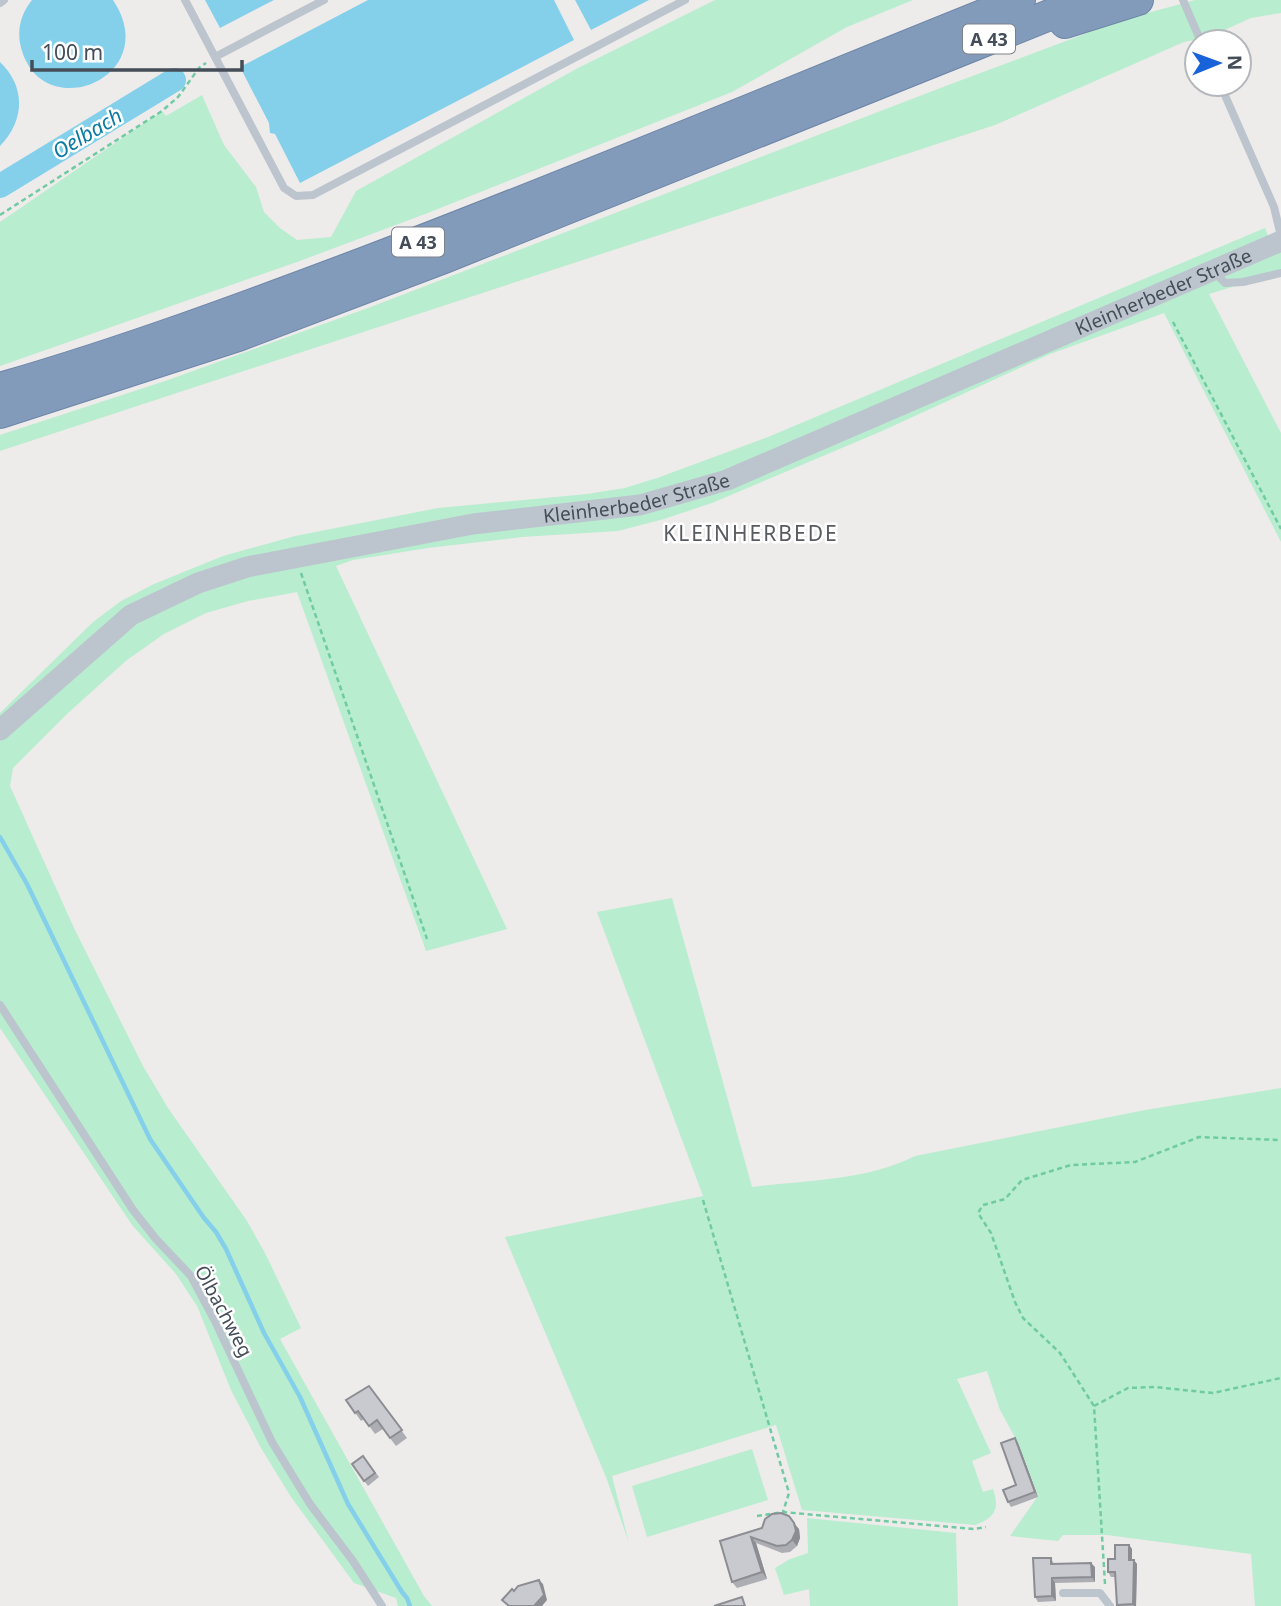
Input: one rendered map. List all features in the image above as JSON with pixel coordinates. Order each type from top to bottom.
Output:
[{"type":"highway","name":"A 43","points":[[0,388],[127,349],[439,234],[1020,0]]},
{"type":"highway","name":"A 43","points":[[0,413],[140,369],[302,312],[444,258],[1087,0]]},
{"type":"highway","points":[[891,78],[1138,0]]},
{"type":"street","name":"Kleinherbeder Straße","points":[[0,730],[131,615],[198,583],[247,566],[473,524],[640,505],[727,480],[1281,241]]},
{"type":"lane","points":[[185,0],[284,188],[296,196],[313,195],[685,0]]},
{"type":"lane","points":[[215,57],[324,0]]},
{"type":"lane","points":[[1183,0],[1195,28]]},
{"type":"lane","points":[[1226,98],[1274,207],[1281,236]]},
{"type":"lane","points":[[1212,270],[1225,283],[1243,282],[1281,273]]},
{"type":"lane","name":"Ölbachweg","points":[[0,1005],[133,1210],[191,1276],[272,1442],[310,1504],[353,1561],[382,1606]]},
{"type":"lane","points":[[1063,1593],[1100,1593],[1108,1602]]},
{"type":"path","points":[[0,215],[162,111],[178,97],[199,68],[215,57]]},
{"type":"path","points":[[1173,322],[1281,529]]},
{"type":"path","points":[[296,557],[427,939]]},
{"type":"path","points":[[1108,1602],[1094,1405],[1060,1353],[1023,1318],[991,1233],[978,1213],[983,1205],[1005,1199],[1022,1180],[1071,1165],[1135,1162],[1199,1137],[1281,1140]]},
{"type":"path","points":[[703,1200],[789,1493],[783,1512]]},
{"type":"path","points":[[1094,1405],[1128,1388],[1154,1387],[1213,1393],[1281,1378]]},
{"type":"path","points":[[757,1516],[783,1512],[974,1529],[986,1527]]},
{"type":"green space","points":[[715,0],[913,0],[847,27],[732,92],[297,262],[0,366],[0,222],[162,111],[166,116],[202,95],[224,145],[256,187],[264,212],[297,240],[331,237],[356,191],[578,68]]},
{"type":"green space","points":[[1195,0],[1281,0],[1281,13],[1251,18],[1229,28],[1183,28],[1183,42],[995,125],[0,451],[0,435],[168,380],[368,308],[1122,20]]},
{"type":"green space","points":[[1265,228],[1274,251],[1281,250],[1281,272],[1209,294],[1281,433],[1281,542],[1164,313],[1050,354],[882,431],[712,503],[664,519],[618,531],[522,537],[428,548],[353,560],[336,566],[507,929],[426,951],[297,592],[248,601],[206,613],[164,634],[127,660],[68,713],[13,768],[10,786],[74,928],[143,1066],[168,1108],[247,1221],[266,1255],[301,1328],[280,1339],[432,1606],[398,1606],[396,1598],[354,1583],[291,1497],[261,1448],[231,1390],[197,1306],[176,1274],[132,1225],[0,1028],[0,713],[93,622],[121,601],[154,584],[223,556],[295,536],[438,508],[587,494],[625,488],[660,477],[768,437]]},
{"type":"green space","points":[[672,898],[752,1187],[856,1175],[915,1156],[1145,1110],[1281,1088],[1281,1606],[1255,1606],[1251,1554],[1107,1535],[1063,1535],[1058,1541],[1010,1536],[1038,1496],[1018,1443],[1000,1410],[987,1371],[957,1379],[991,1453],[972,1461],[983,1492],[993,1489],[996,1502],[994,1512],[982,1522],[975,1525],[802,1510],[776,1425],[612,1476],[629,1543],[606,1477],[505,1237],[703,1196],[597,912]]},
{"type":"green space","points":[[752,1449],[768,1500],[647,1537],[632,1486]]},
{"type":"green space","points":[[807,1518],[956,1533],[958,1606],[810,1606],[809,1589],[784,1595],[775,1568],[808,1553]]},
{"type":"water","points":[[32,0],[113,0],[125,27],[124,51],[113,69],[95,82],[74,88],[53,85],[35,73],[22,51],[19,37],[22,18]]},
{"type":"water","points":[[205,0],[274,0],[220,28]]},
{"type":"water","points":[[368,0],[554,0],[574,40],[300,183],[275,134],[270,133],[269,123],[240,67]]},
{"type":"water","points":[[575,0],[649,0],[591,30]]},
{"type":"water","points":[[0,62],[14,82],[19,104],[14,125],[0,146]]},
{"type":"building","points":[[369,1386],[402,1430],[390,1438],[377,1420],[369,1426],[346,1400]]},
{"type":"building","points":[[1015,1438],[1035,1492],[1008,1502],[1003,1490],[1016,1485],[1001,1443]]},
{"type":"building","points":[[363,1456],[375,1473],[364,1481],[352,1464]]},
{"type":"building","points":[[772,1514],[789,1516],[794,1523],[796,1531],[792,1540],[786,1545],[777,1546],[751,1537],[762,1572],[732,1582],[720,1541],[762,1528],[765,1519]]},
{"type":"building","points":[[1115,1545],[1129,1545],[1129,1560],[1134,1560],[1133,1604],[1117,1605],[1115,1572],[1108,1572],[1108,1559],[1115,1559]]},
{"type":"building","points":[[1033,1558],[1051,1558],[1051,1564],[1091,1563],[1092,1577],[1052,1578],[1052,1596],[1035,1597]]},
{"type":"building","points":[[539,1580],[544,1595],[534,1606],[509,1606],[502,1600],[512,1589],[514,1591],[518,1586]]},
{"type":"building","points":[[742,1597],[745,1606],[714,1606]]},
{"type":"waterway","name":"Oelbach","points":[[0,186],[174,80]]},
{"type":"waterway","points":[[0,837],[27,884],[150,1139],[226,1249],[264,1333],[300,1397],[348,1504],[410,1606]]},
{"type":"district","name":"KLEINHERBEDE","points":[[751,533]]}]
